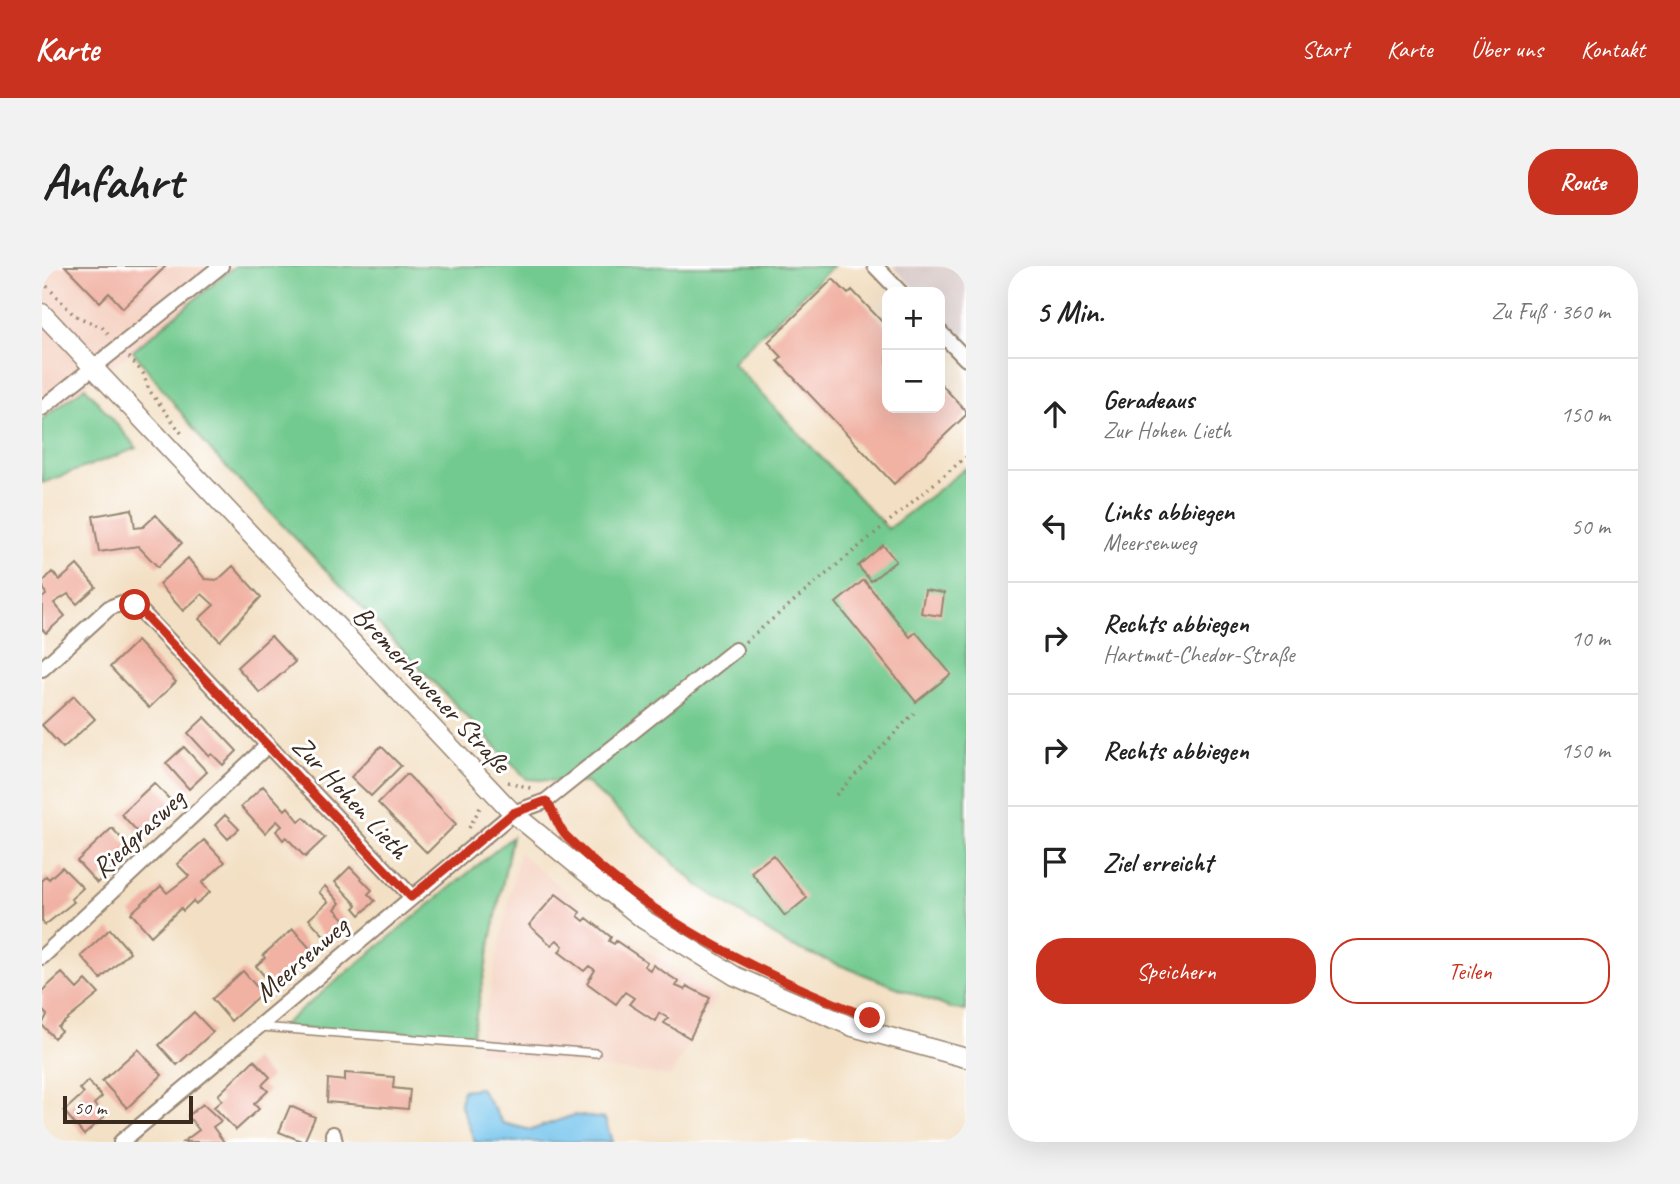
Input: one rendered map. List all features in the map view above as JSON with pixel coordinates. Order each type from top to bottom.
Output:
[{"type":"street","points":[[42,408],[96,368],[221,266]]},
{"type":"street","points":[[875,266],[895,287]]},
{"type":"street","name":"Bremerhavener Straße","points":[[42,313],[513,813],[643,919],[735,976],[853,1027],[966,1058]]},
{"type":"street","points":[[945,337],[966,359]]},
{"type":"street","name":"Zur Hohen Lieth","points":[[42,671],[109,608],[122,603],[135,605],[411,897]]},
{"type":"street","name":"Meersenweg","points":[[121,1142],[513,813],[546,801],[735,650]]},
{"type":"street","name":"Riedgrasweg","points":[[42,957],[268,745]]},
{"type":"lane","points":[[260,1027],[596,1054]]},
{"type":"path","points":[[42,281],[74,315],[103,328],[143,373],[149,390],[189,444]]},
{"type":"path","points":[[735,650],[966,457]]},
{"type":"path","points":[[836,795],[914,713]]},
{"type":"path","points":[[468,830],[477,809],[506,781],[536,789],[566,836]]},
{"type":"shaded area","points":[[42,266],[235,266],[133,351],[42,419]]},
{"type":"shaded area","points":[[893,266],[966,266],[966,343],[945,320],[945,287],[913,287]]},
{"type":"shaded area","points":[[519,852],[593,914],[717,998],[670,1076],[477,1052]]},
{"type":"green space","points":[[235,266],[833,266],[732,362],[888,529],[966,468],[966,1011],[950,1008],[788,945],[697,884],[587,783],[527,779],[211,451],[133,351]]},
{"type":"green space","points":[[85,387],[137,448],[42,483],[42,419]]},
{"type":"green space","points":[[512,837],[472,1035],[279,1028]]},
{"type":"water","points":[[480,1088],[503,1123],[531,1130],[574,1115],[605,1119],[612,1142],[475,1142],[460,1103],[463,1090]]},
{"type":"building","points":[[65,266],[166,266],[123,308],[109,293],[100,302]]},
{"type":"building","points":[[833,279],[848,294],[852,290],[882,322],[882,413],[945,413],[945,388],[966,411],[966,415],[894,484],[778,361],[782,357],[768,342]]},
{"type":"building","points":[[132,509],[135,528],[143,527],[156,515],[182,543],[158,567],[138,546],[99,552],[93,516]]},
{"type":"building","points":[[883,545],[896,561],[871,581],[858,566]]},
{"type":"building","points":[[188,558],[205,579],[218,580],[233,566],[261,597],[220,641],[199,619],[214,605],[202,594],[183,611],[159,584]]},
{"type":"building","points":[[77,565],[96,587],[77,604],[68,594],[54,603],[65,616],[46,633],[42,629],[42,598],[46,595],[42,583],[52,572],[60,580]]},
{"type":"building","points":[[864,580],[910,637],[916,632],[951,674],[916,702],[836,603]]},
{"type":"building","points":[[925,590],[944,593],[941,616],[921,613]]},
{"type":"building","points":[[271,636],[295,662],[260,693],[237,667]]},
{"type":"building","points":[[137,641],[176,682],[149,708],[110,667]]},
{"type":"building","points":[[74,696],[95,719],[63,748],[42,725]]},
{"type":"building","points":[[205,717],[237,751],[223,765],[212,754],[209,756],[188,733]]},
{"type":"building","points":[[381,746],[401,766],[371,796],[351,777]]},
{"type":"building","points":[[184,747],[207,772],[189,789],[166,763]]},
{"type":"building","points":[[407,774],[456,824],[427,853],[378,803]]},
{"type":"building","points":[[154,783],[174,804],[141,835],[121,814]]},
{"type":"building","points":[[263,786],[285,810],[288,807],[299,821],[304,817],[325,838],[305,857],[286,837],[283,840],[276,831],[282,826],[277,821],[265,833],[241,807]]},
{"type":"building","points":[[225,815],[239,829],[228,839],[215,825]]},
{"type":"building","points":[[112,828],[132,850],[97,883],[77,861]]},
{"type":"building","points":[[204,840],[225,862],[202,883],[210,892],[196,904],[193,901],[183,911],[181,908],[151,936],[131,913],[161,886],[167,893],[189,876],[177,864]]},
{"type":"building","points":[[773,855],[807,898],[785,916],[751,872]]},
{"type":"building","points":[[62,867],[83,888],[71,899],[74,902],[45,925],[42,921],[42,880],[46,876],[49,879]]},
{"type":"building","points":[[350,867],[372,890],[368,894],[375,901],[360,915],[354,908],[357,905],[335,882]]},
{"type":"building","points":[[325,886],[340,903],[335,909],[348,923],[329,941],[309,919],[328,902],[319,892]]},
{"type":"building","points":[[556,894],[580,912],[578,916],[584,921],[587,918],[611,937],[609,941],[614,944],[616,941],[647,962],[644,966],[650,970],[653,965],[679,982],[676,986],[685,990],[687,986],[710,998],[690,1038],[664,1023],[668,1018],[659,1013],[655,1021],[629,1004],[634,998],[625,992],[616,1004],[587,983],[595,970],[589,966],[584,971],[559,952],[563,946],[557,940],[551,945],[529,925]]},
{"type":"building","points":[[110,929],[130,952],[101,979],[81,956]]},
{"type":"building","points":[[293,929],[313,952],[283,978],[281,976],[271,984],[256,966],[265,958],[263,955]]},
{"type":"building","points":[[243,971],[262,993],[231,1021],[212,999]]},
{"type":"building","points":[[62,973],[77,989],[86,980],[99,994],[58,1027],[61,1031],[54,1038],[42,1025],[47,1015],[42,1010],[42,991]]},
{"type":"building","points":[[194,1012],[213,1032],[177,1065],[159,1045]]},
{"type":"building","points":[[138,1049],[162,1075],[127,1108],[102,1081]]},
{"type":"building","points":[[254,1060],[270,1077],[262,1085],[268,1091],[254,1104],[259,1109],[236,1130],[214,1107],[222,1100],[218,1095]]},
{"type":"building","points":[[345,1073],[394,1077],[393,1088],[410,1090],[408,1109],[327,1102],[328,1079],[345,1081]]},
{"type":"building","points":[[88,1081],[102,1097],[94,1104],[104,1117],[84,1135],[64,1111],[84,1093],[80,1089]]},
{"type":"building","points":[[203,1104],[221,1121],[213,1127],[224,1142],[183,1142],[199,1130],[188,1116]]},
{"type":"building","points":[[290,1106],[315,1117],[304,1142],[279,1132]]},
{"type":"route","points":[[135,605],[411,897],[513,813],[546,801],[566,836],[639,899],[710,943],[794,987],[870,1018]]}]
